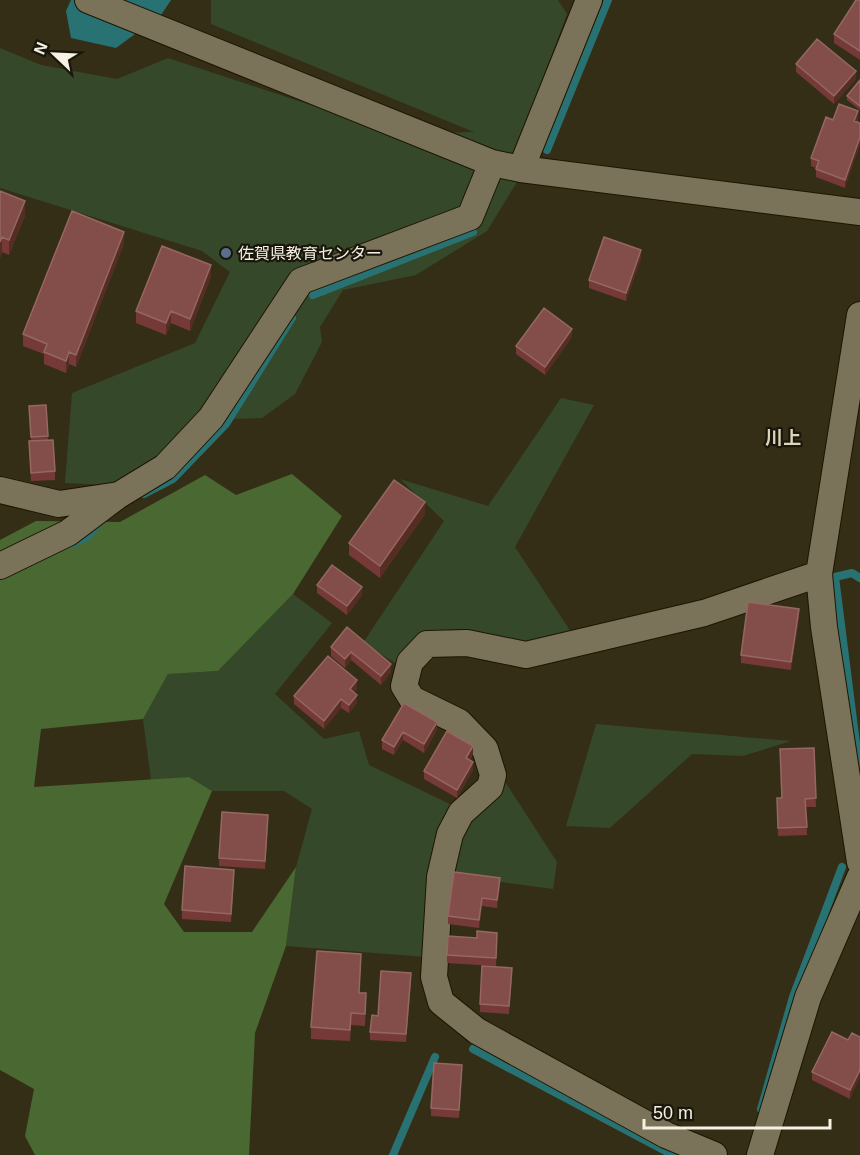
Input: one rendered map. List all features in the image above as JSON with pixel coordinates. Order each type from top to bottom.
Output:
[{"type":"street","points":[[88,0],[492,163],[522,169],[860,212]]},
{"type":"street","points":[[522,169],[589,0]]},
{"type":"street","points":[[0,566],[68,533],[119,495],[165,467],[211,418],[302,281],[470,217],[492,163]]},
{"type":"street","points":[[860,315],[819,574],[824,627],[860,862]]},
{"type":"street","points":[[0,490],[59,504],[119,495]]},
{"type":"street","points":[[714,1155],[666,1135],[487,1037],[441,1002],[434,977],[440,878],[450,834],[461,813],[490,787],[493,775],[485,749],[459,722],[412,699],[404,686],[410,662],[427,644],[467,643],[526,655],[704,613],[819,574]]},
{"type":"street","points":[[760,1155],[808,997],[860,877]]},
{"type":"green space","points":[[211,0],[558,0],[567,14],[516,150],[520,177],[487,231],[416,275],[343,290],[320,327],[322,342],[295,394],[262,418],[197,420],[153,459],[111,485],[65,483],[72,393],[195,343],[230,272],[202,251],[0,188],[0,48],[41,65],[117,79],[168,58],[399,134],[474,132],[211,24]]},
{"type":"green space","points":[[561,398],[594,405],[515,547],[571,632],[518,647],[421,633],[400,666],[363,643],[444,521],[400,479],[488,506]]},
{"type":"green space","points":[[292,474],[342,516],[293,594],[218,671],[168,674],[143,719],[41,729],[34,787],[189,777],[212,791],[164,904],[184,932],[252,932],[296,867],[286,946],[255,1033],[249,1155],[35,1155],[25,1136],[34,1089],[0,1070],[0,540],[36,521],[120,522],[205,475],[236,495]]},
{"type":"green space","points":[[293,594],[332,623],[275,694],[324,739],[359,731],[369,765],[456,807],[426,957],[286,946],[296,867],[312,809],[284,791],[212,791],[189,777],[151,780],[143,719],[168,674],[218,671]]},
{"type":"green space","points":[[596,724],[791,741],[743,756],[692,754],[610,828],[566,826]]},
{"type":"green space","points":[[504,780],[557,862],[553,889],[450,875],[462,827]]},
{"type":"water","points":[[71,0],[171,0],[161,15],[116,48],[71,38],[66,11]]},
{"type":"building","points":[[856,0],[860,0],[860,51],[834,34]]},
{"type":"building","points":[[817,39],[856,71],[834,96],[796,64]]},
{"type":"building","points":[[860,80],[860,106],[847,96]]},
{"type":"building","points":[[839,104],[858,111],[854,121],[860,123],[860,137],[845,180],[816,169],[819,161],[811,158],[826,117],[833,120]]},
{"type":"building","points":[[0,191],[25,201],[9,240],[2,237],[0,242]]},
{"type":"building","points":[[72,211],[124,232],[76,355],[69,352],[66,361],[44,352],[47,344],[23,334]]},
{"type":"building","points":[[604,237],[641,250],[626,293],[589,280]]},
{"type":"building","points":[[162,246],[211,265],[190,319],[171,311],[166,323],[136,311]]},
{"type":"building","points":[[544,308],[572,329],[545,367],[516,346]]},
{"type":"building","points":[[46,405],[48,436],[31,437],[29,406]]},
{"type":"building","points":[[53,440],[55,471],[31,473],[29,441]]},
{"type":"building","points":[[394,480],[425,502],[380,566],[349,543]]},
{"type":"building","points":[[332,565],[362,587],[347,606],[317,585]]},
{"type":"building","points":[[748,602],[799,609],[791,662],[741,655]]},
{"type":"building","points":[[347,627],[391,664],[381,676],[351,652],[345,659],[331,647]]},
{"type":"building","points":[[328,656],[357,680],[350,689],[357,695],[349,705],[341,699],[324,721],[294,696]]},
{"type":"building","points":[[404,703],[437,722],[424,744],[403,732],[394,747],[382,740]]},
{"type":"building","points":[[447,731],[473,746],[466,758],[473,762],[457,790],[424,771]]},
{"type":"building","points":[[814,748],[816,798],[805,799],[807,827],[778,828],[777,798],[782,798],[780,749]]},
{"type":"building","points":[[222,812],[268,815],[265,861],[219,858]]},
{"type":"building","points":[[185,866],[234,870],[231,914],[182,910]]},
{"type":"building","points":[[454,872],[500,878],[497,900],[482,898],[479,920],[448,916]]},
{"type":"building","points":[[477,931],[497,933],[496,958],[447,955],[448,936],[477,938]]},
{"type":"building","points":[[317,951],[361,954],[359,993],[366,993],[365,1014],[351,1013],[350,1030],[311,1027]]},
{"type":"building","points":[[482,966],[512,968],[509,1006],[480,1004]]},
{"type":"building","points":[[381,971],[411,973],[406,1034],[370,1032],[372,1015],[378,1016]]},
{"type":"building","points":[[832,1032],[848,1040],[852,1033],[860,1037],[860,1070],[850,1090],[812,1072]]},
{"type":"building","points":[[434,1063],[462,1065],[459,1110],[431,1108]]},
{"type":"waterway","points":[[547,150],[608,0]]},
{"type":"waterway","points":[[313,295],[473,232]]},
{"type":"waterway","points":[[144,494],[173,479],[226,424],[292,318]]},
{"type":"waterway","points":[[71,544],[87,537],[97,525]]},
{"type":"waterway","points":[[860,578],[852,573],[835,577],[860,775]]},
{"type":"waterway","points":[[761,1109],[793,997],[842,867]]},
{"type":"waterway","points":[[473,1049],[673,1155]]},
{"type":"waterway","points":[[393,1155],[435,1057]]},
{"type":"place","name":"佐賀県教育センター","points":[[226,253]]},
{"type":"district","name":"川上","points":[[783,438]]}]
